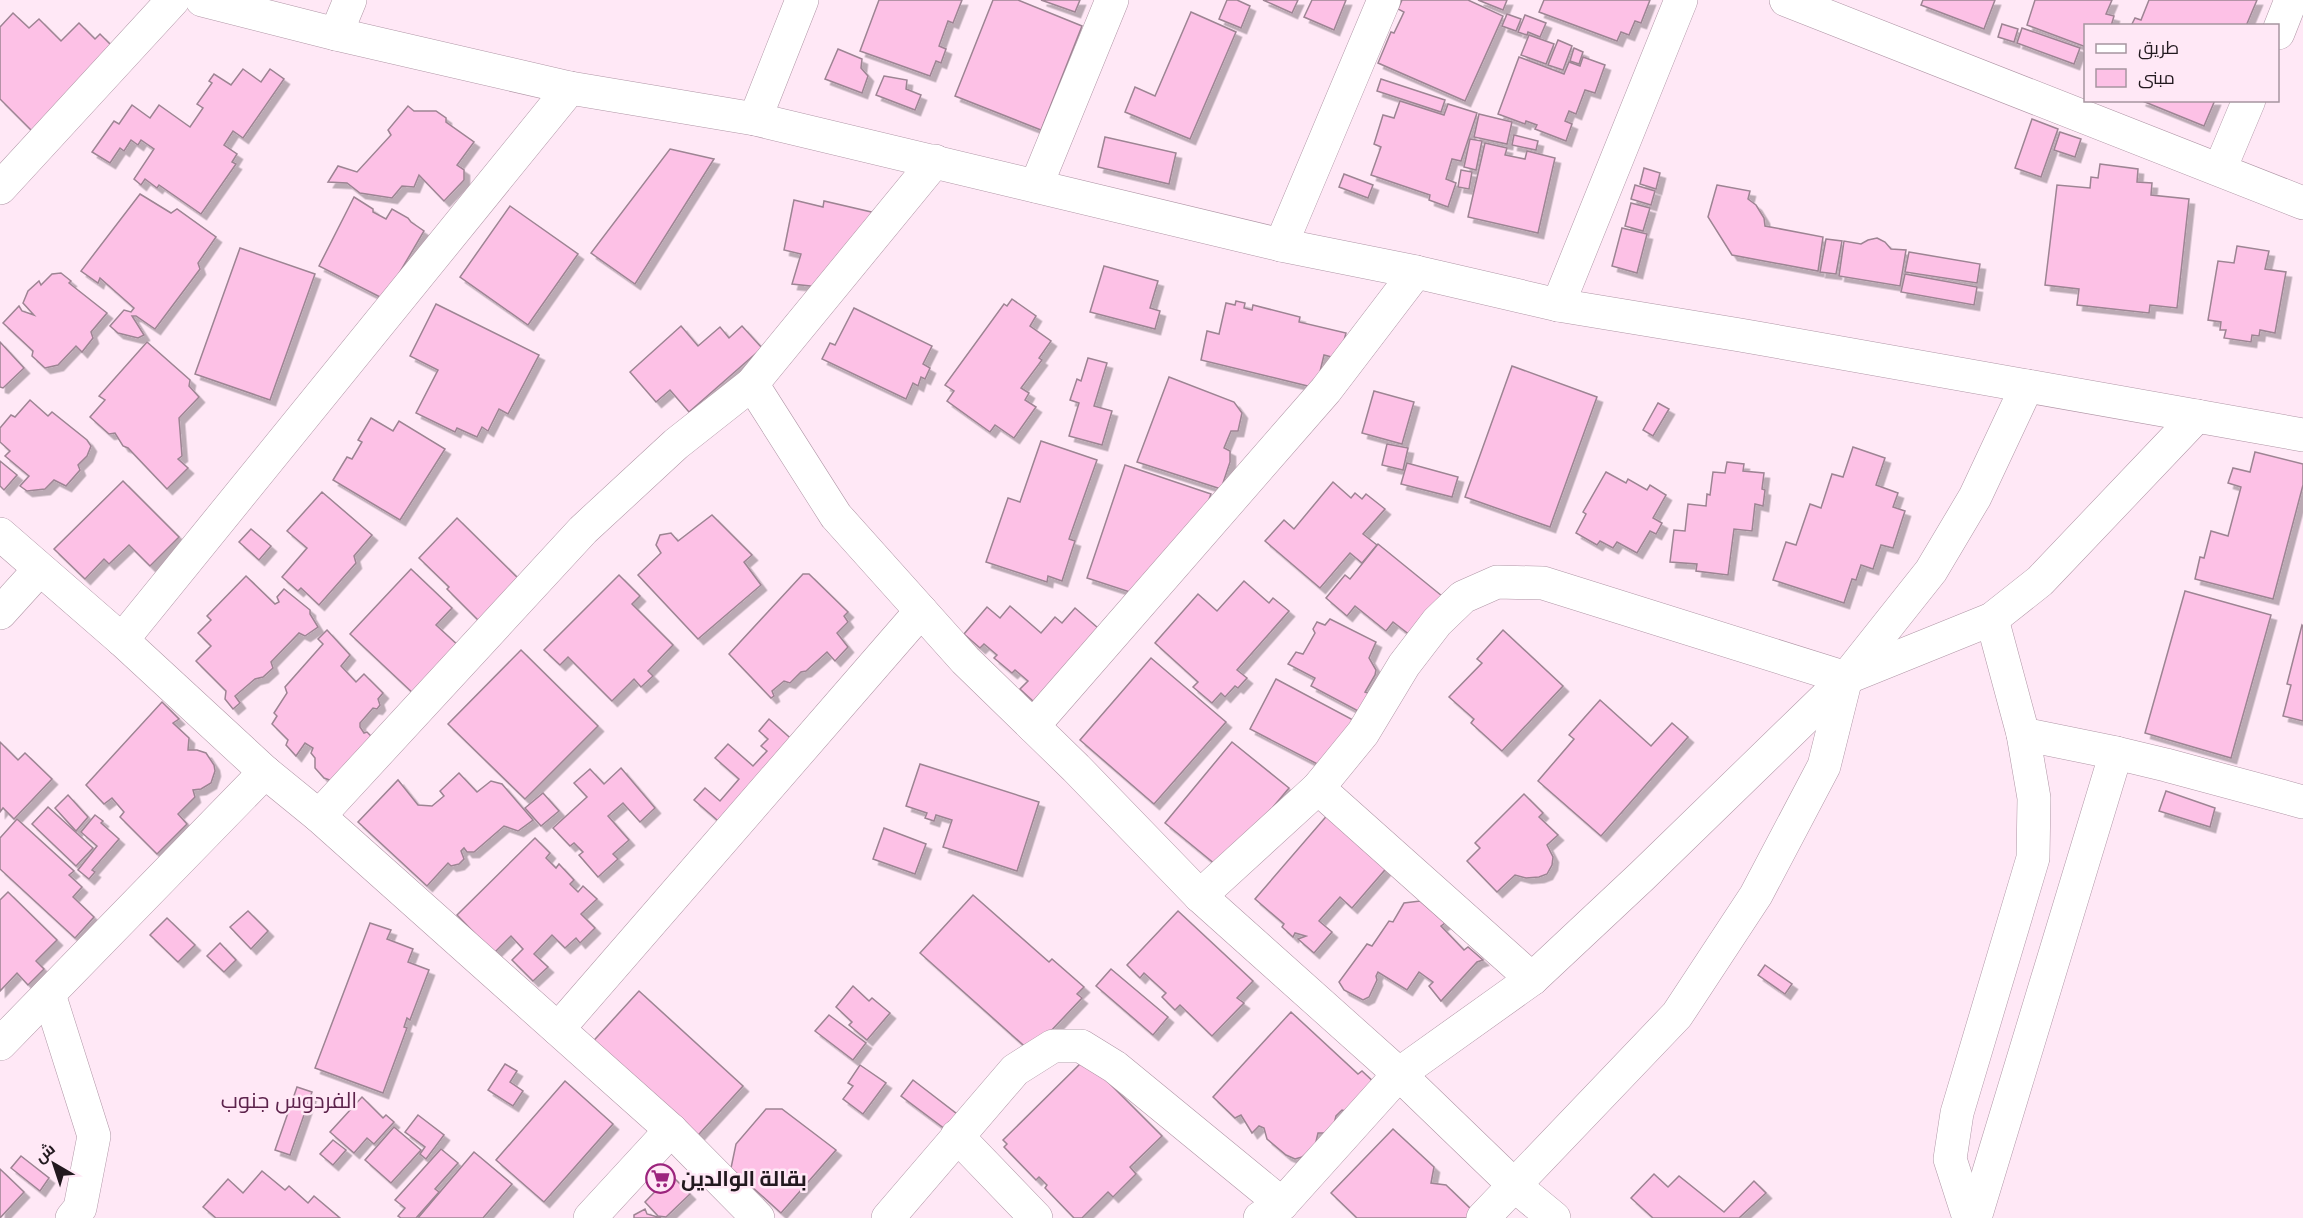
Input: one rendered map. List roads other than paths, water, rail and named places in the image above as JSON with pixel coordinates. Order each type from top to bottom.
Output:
[{"type":"street","points":[[0,188],[173,0]]},
{"type":"street","points":[[202,0],[336,34],[570,88],[755,119],[1281,245],[1416,272],[1558,306],[1740,335],[2303,435]]},
{"type":"street","points":[[336,34],[350,0]]},
{"type":"street","points":[[755,119],[802,0]]},
{"type":"street","points":[[1036,186],[1112,0]]},
{"type":"street","points":[[1281,245],[1384,0]]},
{"type":"street","points":[[1558,306],[1681,0]]},
{"type":"street","points":[[1786,0],[2303,203]]},
{"type":"street","points":[[2279,28],[2291,0]]},
{"type":"street","points":[[122,639],[570,88]]},
{"type":"street","points":[[2220,169],[2248,102]]},
{"type":"street","points":[[319,816],[583,530],[676,444],[752,384],[935,161]]},
{"type":"street","points":[[1033,726],[1326,390],[1416,272]]},
{"type":"street","points":[[752,384],[836,516],[965,660],[1200,896],[1399,1074],[1514,1185],[1554,1218]]},
{"type":"street","points":[[888,1218],[1016,1070],[1053,1046],[1081,1046],[1115,1067],[1271,1211],[1399,1074],[1532,978],[1642,876],[1846,678],[1931,571],[1975,497],[2027,386]]},
{"type":"street","points":[[1200,896],[1318,788],[1363,733],[1404,665],[1437,622],[1463,597],[1497,582],[1542,583],[1846,678],[1992,619],[2040,581],[2197,416]]},
{"type":"street","points":[[0,534],[39,570],[122,639],[265,772],[319,816],[671,1130],[759,1218]]},
{"type":"street","points":[[0,613],[39,570]]},
{"type":"street","points":[[558,1029],[921,611]]},
{"type":"street","points":[[1969,1218],[1950,1159],[1957,1113],[2033,858],[2034,798],[2023,734],[1992,619]]},
{"type":"street","points":[[1483,1218],[1677,1015],[1755,895],[1824,766],[1846,678]]},
{"type":"street","points":[[2023,734],[2166,765],[2303,802]]},
{"type":"street","points":[[1975,1218],[2116,753]]},
{"type":"street","points":[[0,1044],[265,772]]},
{"type":"street","points":[[1318,788],[1532,978]]},
{"type":"street","points":[[49,994],[94,1136],[80,1208],[72,1218]]},
{"type":"street","points":[[590,1218],[671,1130]]},
{"type":"street","points":[[957,1136],[1036,1218]]},
{"type":"place","name":"بقالة الوالدين","points":[[660,1179]]},
{"type":"district","name":"الفردوس جنوب","points":[[289,1100]]}]
